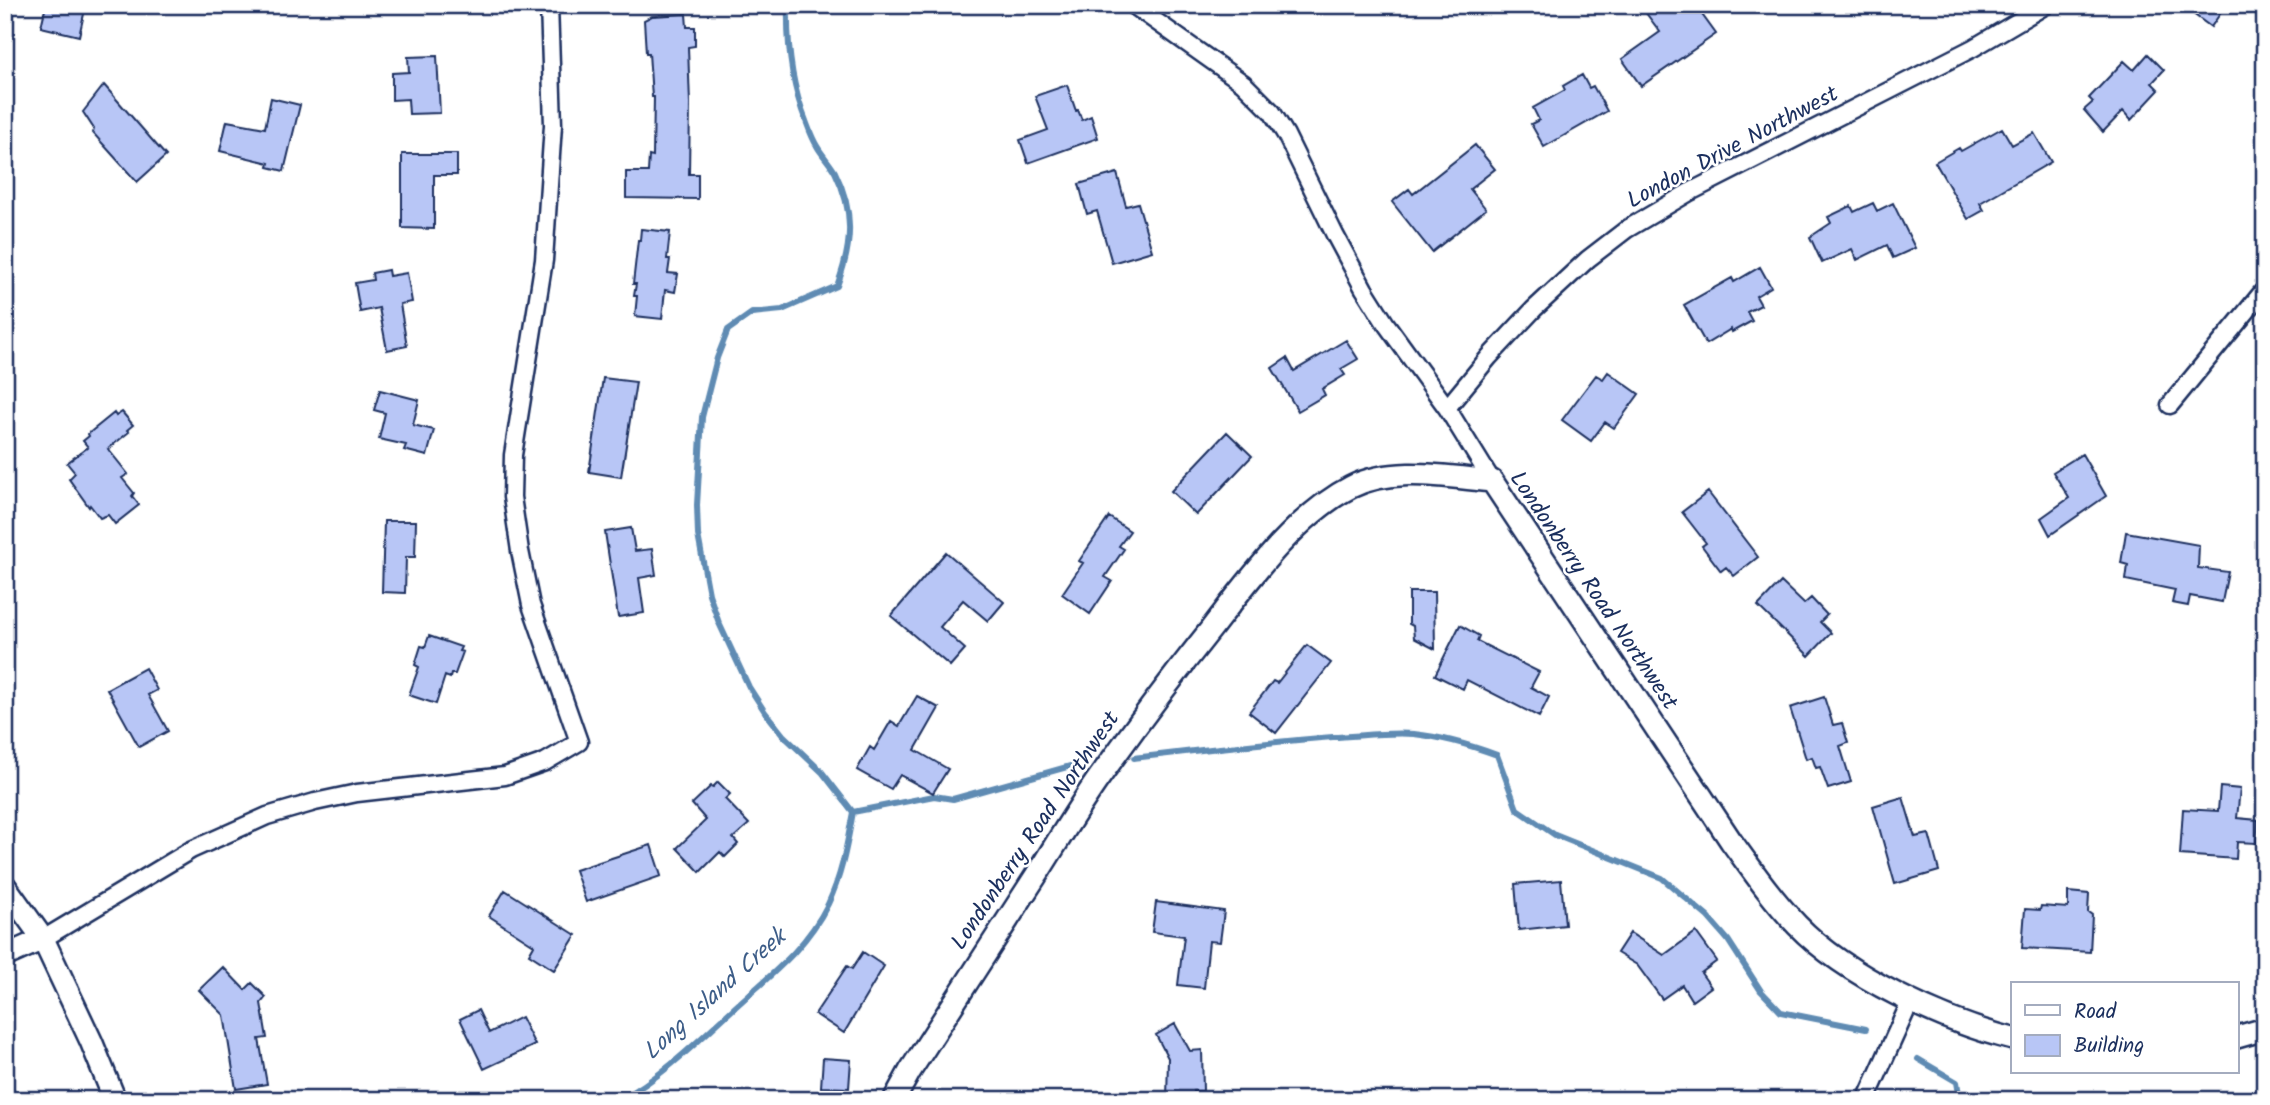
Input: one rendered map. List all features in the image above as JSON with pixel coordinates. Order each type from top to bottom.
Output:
[{"type":"street","points":[[5,956],[43,939],[191,850],[267,816],[357,793],[505,776],[545,762],[579,743],[531,605],[512,497],[513,455],[544,260],[553,125],[549,5]]},
{"type":"street","points":[[1133,5],[1243,83],[1272,112],[1364,289],[1385,324],[1447,408],[1492,481]]},
{"type":"street","name":"London Drive Northwest","points":[[1447,408],[1489,357],[1534,309],[1588,258],[1627,229],[1688,193],[1973,48],[2046,5]]},
{"type":"street","points":[[2170,405],[2265,289]]},
{"type":"street","name":"Londonberry Road Northwest","points":[[894,1100],[1095,784],[1161,692],[1271,555],[1313,512],[1331,498],[1380,477],[1406,474],[1492,481],[1731,841],[1770,896],[1799,927],[1830,954],[1911,1000],[1955,1020],[2011,1038]]},
{"type":"street","points":[[5,886],[43,939],[91,1041],[115,1100]]},
{"type":"street","points":[[1866,1100],[1911,1000]]},
{"type":"street","points":[[2238,1037],[2265,1029]]},
{"type":"building","points":[[46,5],[86,5],[79,36],[41,27]]},
{"type":"building","points":[[1640,5],[1695,5],[1716,34],[1641,86],[1622,59],[1660,32]]},
{"type":"building","points":[[2181,5],[2226,5],[2211,27]]},
{"type":"building","points":[[686,14],[687,27],[695,27],[695,46],[688,47],[689,174],[698,174],[698,199],[626,198],[626,172],[648,172],[649,156],[653,157],[654,97],[649,53],[646,53],[644,20],[652,16]]},
{"type":"building","points":[[2148,54],[2164,70],[2152,83],[2159,90],[2131,120],[2123,111],[2103,132],[2084,110],[2093,102],[2089,98],[2124,61],[2134,70]]},
{"type":"building","points":[[437,56],[440,113],[409,114],[408,99],[392,100],[392,73],[409,72],[408,57]]},
{"type":"building","points":[[1582,75],[1589,88],[1593,86],[1607,111],[1544,147],[1531,124],[1539,120],[1533,108],[1565,90],[1563,86]]},
{"type":"building","points":[[104,85],[166,156],[137,182],[93,133],[94,129],[83,112]]},
{"type":"building","points":[[1067,85],[1076,111],[1078,110],[1082,120],[1091,116],[1098,138],[1028,163],[1020,140],[1048,130],[1035,96]]},
{"type":"building","points":[[271,98],[300,105],[284,171],[268,167],[269,163],[220,151],[227,121],[265,128]]},
{"type":"building","points":[[2002,128],[2012,145],[2034,133],[2051,162],[1980,203],[1984,210],[1968,219],[1935,162]]},
{"type":"building","points":[[1475,145],[1495,169],[1470,189],[1486,209],[1432,252],[1392,202],[1409,189],[1413,194]]},
{"type":"building","points":[[402,154],[457,154],[457,175],[434,175],[434,229],[402,228]]},
{"type":"building","points":[[1117,173],[1126,206],[1138,203],[1152,251],[1112,263],[1097,211],[1087,214],[1079,184]]},
{"type":"building","points":[[1873,203],[1877,211],[1893,203],[1915,248],[1893,258],[1887,245],[1857,260],[1852,249],[1822,263],[1810,237],[1831,223],[1828,217],[1851,206],[1854,212]]},
{"type":"building","points":[[641,229],[670,232],[668,273],[678,274],[675,292],[665,290],[662,319],[635,316],[637,296],[634,296],[636,284],[633,284]]},
{"type":"building","points":[[1760,267],[1771,287],[1756,296],[1761,305],[1747,312],[1752,321],[1732,332],[1731,329],[1706,344],[1684,305],[1732,278],[1734,282]]},
{"type":"building","points":[[388,270],[389,276],[407,273],[412,302],[400,304],[407,346],[387,350],[379,308],[360,312],[355,283],[373,280],[372,273]]},
{"type":"building","points":[[1346,340],[1358,359],[1341,369],[1345,375],[1322,389],[1325,395],[1298,411],[1272,368],[1287,358],[1294,371]]},
{"type":"building","points":[[1608,372],[1639,394],[1614,428],[1605,422],[1591,441],[1562,420],[1596,375],[1603,379]]},
{"type":"building","points":[[603,378],[636,382],[621,477],[589,472]]},
{"type":"building","points":[[380,390],[419,400],[413,425],[434,430],[427,456],[404,450],[406,445],[379,439],[385,413],[374,410]]},
{"type":"building","points":[[122,412],[133,425],[127,430],[129,432],[108,449],[128,474],[122,478],[134,493],[132,496],[139,505],[115,524],[108,515],[100,518],[90,505],[89,507],[69,479],[75,473],[67,463],[88,447],[83,441],[88,434],[114,413],[116,416]]},
{"type":"building","points":[[1227,432],[1252,456],[1196,515],[1171,491]]},
{"type":"building","points":[[2082,454],[2106,496],[2050,535],[2041,518],[2069,498],[2053,472]]},
{"type":"building","points":[[1708,492],[1758,557],[1734,576],[1726,567],[1721,571],[1702,546],[1706,543],[1682,512]]},
{"type":"building","points":[[1109,517],[1130,531],[1119,546],[1124,549],[1105,577],[1112,581],[1090,614],[1062,594],[1083,563],[1079,561]]},
{"type":"building","points":[[384,521],[416,521],[415,557],[406,557],[405,593],[382,592]]},
{"type":"building","points":[[631,528],[635,551],[652,549],[656,575],[639,578],[644,613],[618,617],[605,532]]},
{"type":"building","points":[[2126,532],[2199,545],[2198,568],[2228,572],[2222,602],[2190,596],[2188,606],[2172,603],[2175,590],[2126,580],[2128,565],[2121,563]]},
{"type":"building","points":[[946,552],[1004,602],[988,621],[963,600],[940,627],[965,649],[950,666],[891,616]]},
{"type":"building","points":[[1781,582],[1804,604],[1811,598],[1827,615],[1820,622],[1831,633],[1809,656],[1758,606]]},
{"type":"building","points":[[1409,592],[1434,592],[1435,649],[1414,638],[1413,626],[1409,624]]},
{"type":"building","points":[[1460,625],[1479,636],[1477,641],[1539,672],[1531,687],[1549,697],[1539,717],[1467,680],[1463,689],[1435,675]]},
{"type":"building","points":[[429,636],[461,647],[459,651],[463,652],[455,674],[451,674],[450,678],[445,676],[436,704],[409,695],[419,667],[415,665],[421,646],[425,647]]},
{"type":"building","points":[[1307,645],[1331,663],[1276,733],[1249,712],[1273,681],[1277,683]]},
{"type":"building","points":[[145,668],[157,690],[148,695],[168,731],[139,747],[107,689]]},
{"type":"building","points":[[917,696],[939,708],[915,750],[948,769],[933,793],[900,775],[891,789],[857,770],[870,747],[874,750],[891,721],[899,726]]},
{"type":"building","points":[[1824,697],[1833,725],[1842,723],[1848,743],[1840,746],[1851,782],[1828,789],[1820,767],[1816,768],[1812,757],[1806,759],[1790,708]]},
{"type":"building","points":[[718,782],[730,794],[725,799],[749,824],[733,838],[738,844],[725,857],[720,852],[700,872],[677,848],[706,820],[692,804]]},
{"type":"building","points":[[2220,787],[2240,789],[2237,818],[2258,820],[2256,843],[2237,842],[2236,859],[2180,855],[2183,809],[2218,811]]},
{"type":"building","points":[[1903,797],[1915,837],[1929,834],[1939,871],[1895,884],[1873,806]]},
{"type":"building","points":[[651,845],[661,876],[586,902],[575,870]]},
{"type":"building","points":[[1561,880],[1565,925],[1519,930],[1515,884]]},
{"type":"building","points":[[505,890],[576,935],[554,970],[529,954],[534,945],[489,916]]},
{"type":"building","points":[[2068,892],[2089,894],[2088,912],[2092,915],[2090,952],[2022,948],[2025,909],[2040,910],[2041,906],[2068,908]]},
{"type":"building","points":[[1156,902],[1224,911],[1220,942],[1209,941],[1204,988],[1178,985],[1184,936],[1152,932]]},
{"type":"building","points":[[1696,932],[1717,961],[1701,973],[1711,987],[1692,1001],[1682,985],[1662,999],[1637,965],[1617,953],[1630,933],[1664,955]]},
{"type":"building","points":[[863,952],[884,966],[844,1033],[815,1014],[847,966],[852,969]]},
{"type":"building","points":[[223,967],[245,990],[252,983],[266,997],[261,1003],[267,1038],[259,1039],[267,1084],[236,1089],[224,1015],[199,990]]},
{"type":"building","points":[[478,1010],[489,1033],[521,1017],[535,1045],[484,1069],[460,1019]]},
{"type":"building","points":[[1175,1024],[1190,1051],[1202,1050],[1203,1091],[1194,1091],[1194,1100],[1167,1099],[1168,1058],[1156,1035]]},
{"type":"building","points":[[823,1058],[851,1060],[849,1088],[821,1087]]},
{"type":"waterway","name":"Long Island Creek","points":[[620,1100],[665,1070],[692,1047],[797,949],[819,920],[837,882],[853,812],[822,772],[784,736],[749,687],[719,623],[709,594],[698,535],[702,417],[717,358],[728,330],[752,313],[782,310],[837,286],[846,257],[849,229],[846,201],[835,172],[814,140],[801,107],[789,50],[788,5]]},
{"type":"waterway","points":[[1134,758],[1283,741],[1394,733],[1446,739],[1497,755],[1517,809],[1555,835],[1662,878],[1708,917],[1728,940],[1761,991],[1781,1012],[1866,1029]]},
{"type":"waterway","points":[[853,812],[934,796],[953,799],[1074,765]]},
{"type":"waterway","points":[[1918,1059],[1957,1082],[1960,1100]]}]
